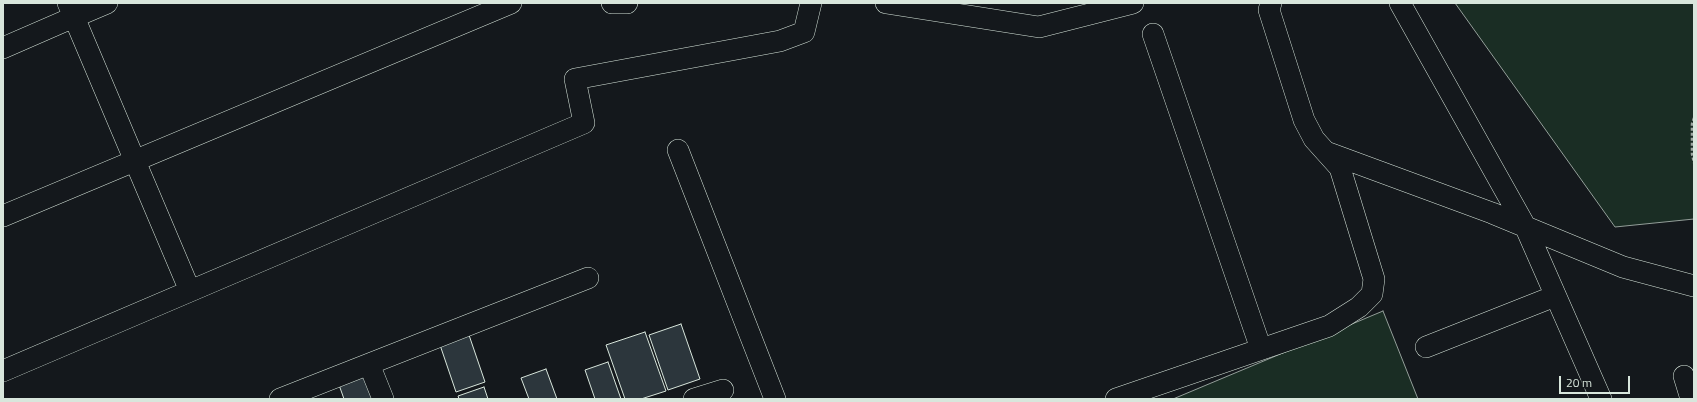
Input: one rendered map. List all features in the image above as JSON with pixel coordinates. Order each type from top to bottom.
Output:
[{"type":"street","points":[[3,48],[71,10],[107,3]]},
{"type":"street","points":[[3,216],[511,3]]},
{"type":"street","points":[[612,3],[627,3]]},
{"type":"street","points":[[3,370],[584,123],[575,80],[780,41],[804,32],[811,3]]},
{"type":"street","points":[[886,3],[924,6],[1039,27],[1071,11],[1133,3]]},
{"type":"street","points":[[1116,399],[1329,326],[1359,308],[1372,294],[1374,279],[1340,168],[1329,153],[1314,139],[1304,120],[1269,10],[1271,3]]},
{"type":"street","points":[[1400,3],[1524,226],[1601,399]]},
{"type":"street","points":[[71,10],[190,291]]},
{"type":"street","points":[[1153,34],[1261,349]]},
{"type":"street","points":[[678,150],[775,399]]},
{"type":"street","points":[[1329,153],[1524,226],[1622,267],[1694,286]]},
{"type":"street","points":[[280,399],[588,278]]},
{"type":"street","points":[[1426,347],[1555,296]]},
{"type":"street","points":[[369,364],[383,399]]},
{"type":"street","points":[[1684,376],[1691,399]]},
{"type":"street","points":[[694,399],[723,390]]},
{"type":"path","points":[[1694,118],[1692,124],[1692,154],[1694,163]]},
{"type":"green space","points":[[1455,3],[1694,3],[1694,219],[1615,227]]},
{"type":"green space","points":[[1383,311],[1418,399],[1173,399]]},
{"type":"building","points":[[681,324],[700,379],[668,390],[649,335]]},
{"type":"building","points":[[645,332],[666,391],[641,399],[625,399],[606,345]]},
{"type":"building","points":[[469,335],[485,382],[456,392],[440,345]]},
{"type":"building","points":[[608,362],[621,399],[595,399],[585,370]]},
{"type":"building","points":[[546,369],[557,399],[529,399],[521,378]]},
{"type":"building","points":[[369,370],[379,399],[344,399],[338,382]]},
{"type":"building","points":[[484,387],[488,399],[459,399],[458,396]]}]
